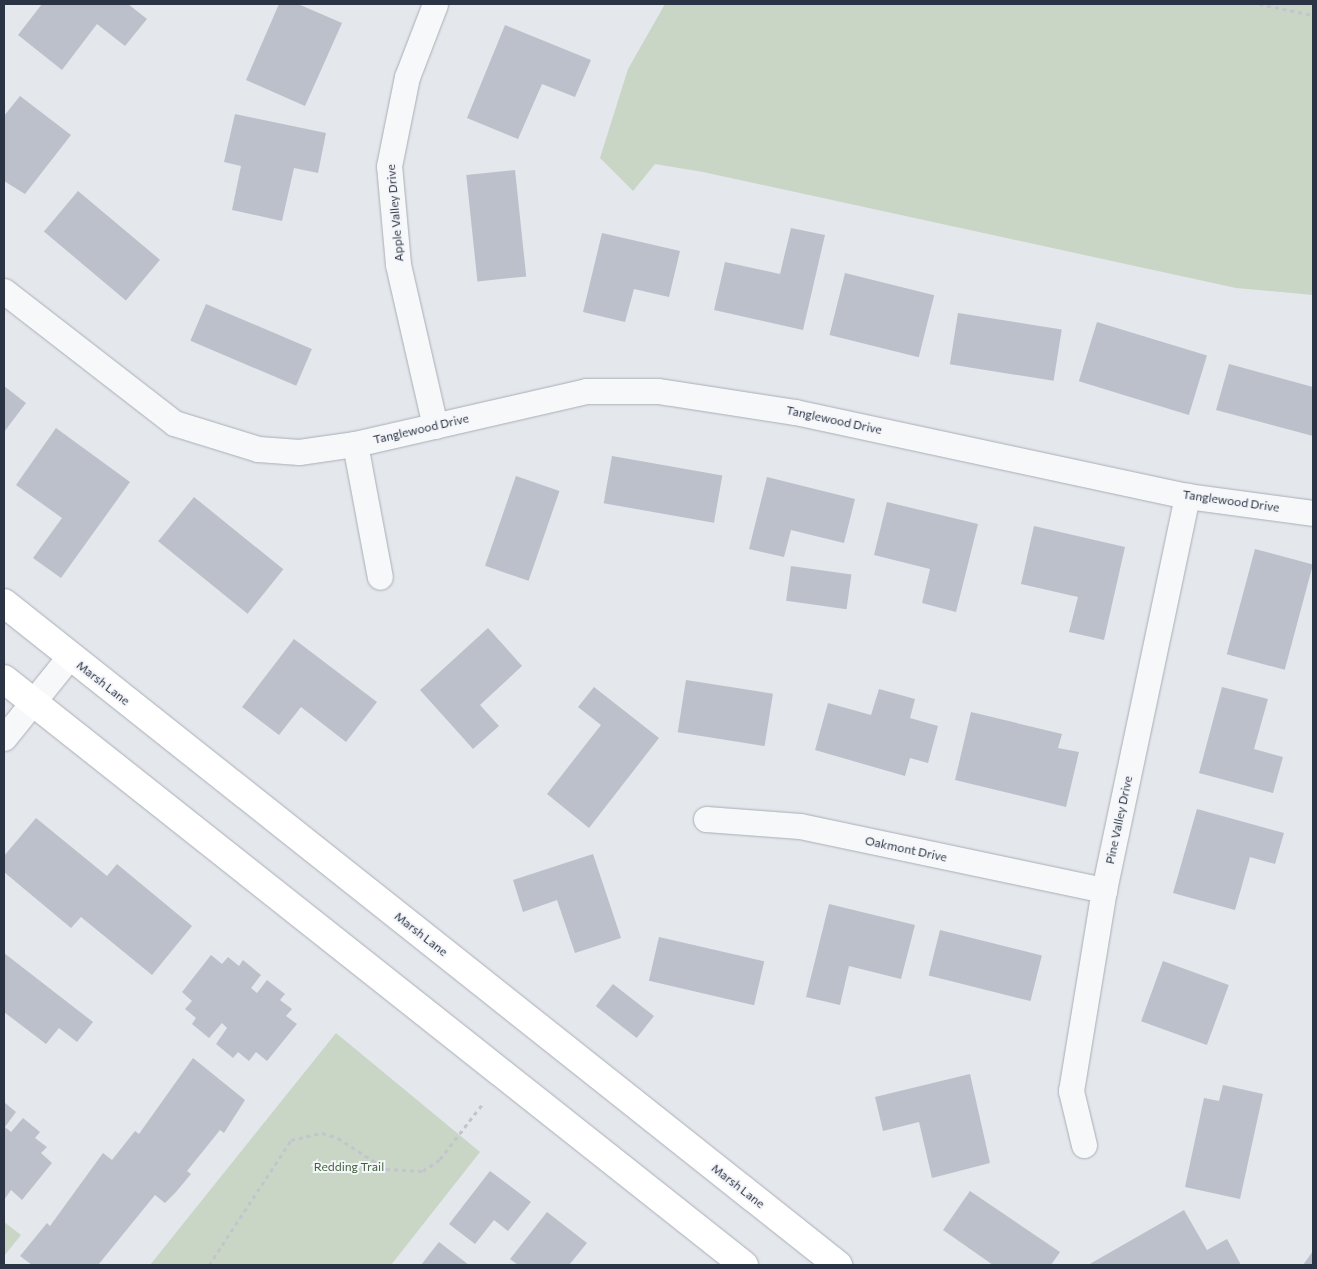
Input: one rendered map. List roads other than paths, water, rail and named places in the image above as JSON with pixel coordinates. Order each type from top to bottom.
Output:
[{"type":"main road","name":"Marsh Lane","points":[[4,603],[838,1265]]},
{"type":"main road","points":[[4,679],[744,1265]]},
{"type":"street","name":"Apple Valley Drive","points":[[434,426],[398,264],[388,166],[407,77],[435,4]]},
{"type":"street","name":"Tanglewood Drive","points":[[4,291],[174,423],[258,448],[299,452],[355,444],[586,391],[704,395],[1187,496],[1313,513]]},
{"type":"street","points":[[355,444],[380,577]]},
{"type":"street","name":"Pine Valley Drive","points":[[1084,1145],[1070,1092],[1104,890],[1187,496]]},
{"type":"street","points":[[4,738],[70,656]]},
{"type":"street","name":"Oakmont Drive","points":[[706,819],[800,826],[1104,890]]},
{"type":"park label","name":"Redding Trail","points":[[349,1167]]}]
